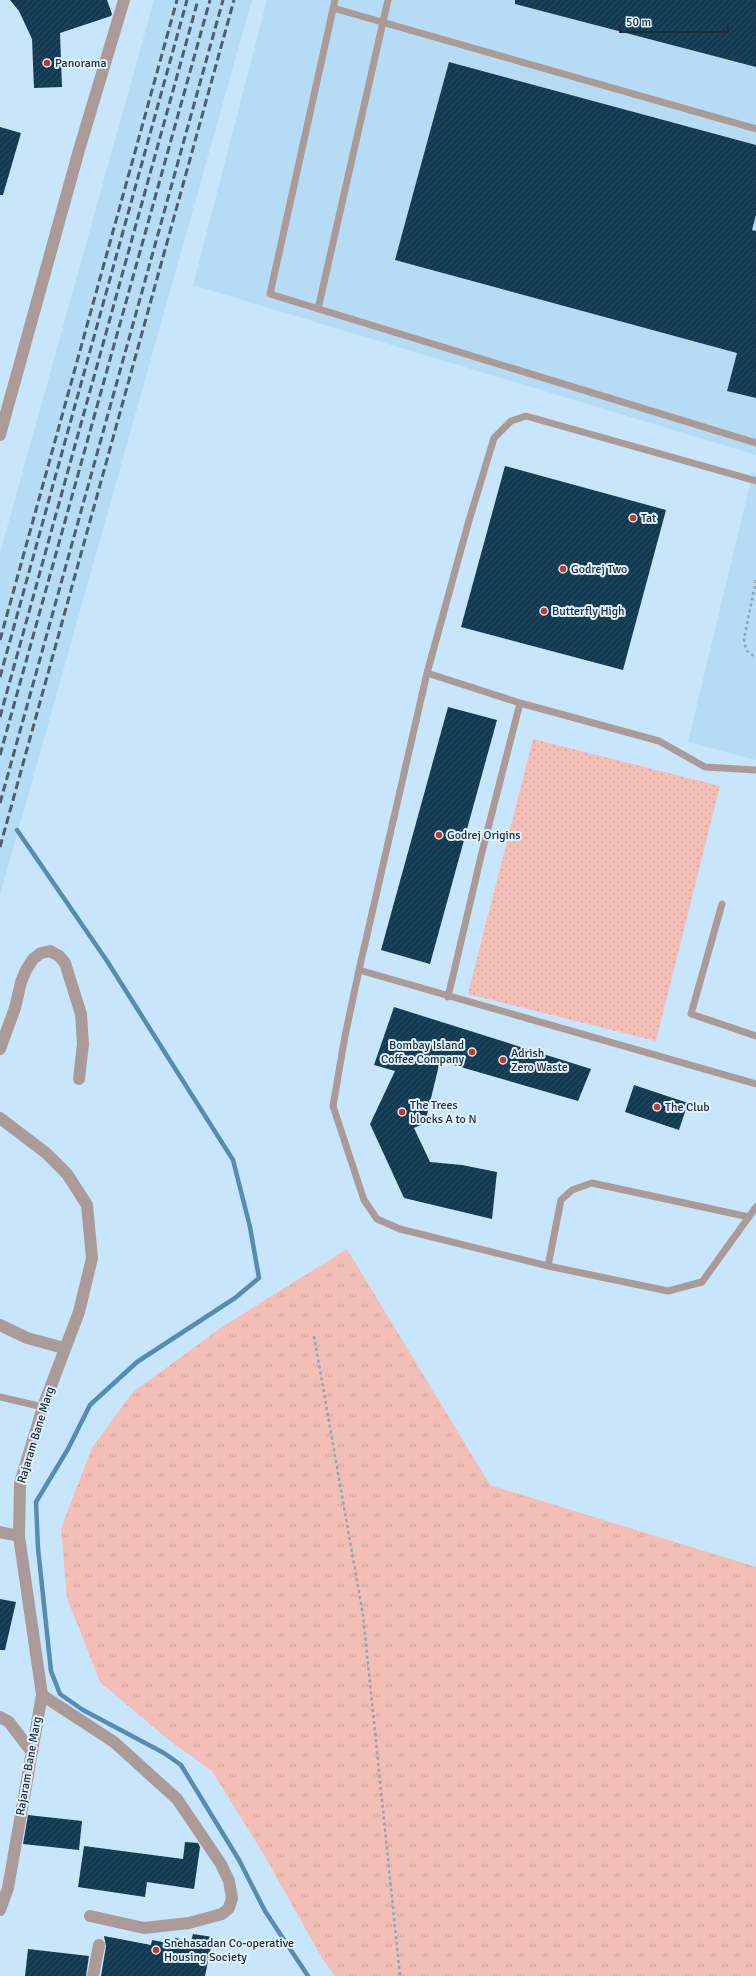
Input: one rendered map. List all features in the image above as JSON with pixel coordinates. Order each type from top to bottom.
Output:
[{"type":"street","points":[[0,434],[77,158],[124,0]]},
{"type":"street","points":[[0,1049],[15,1008],[21,982],[26,970],[33,959],[41,953],[50,951],[59,956],[65,963],[81,1014],[83,1044],[79,1079]]},
{"type":"street","name":"Rajaram Bane Marg","points":[[0,1118],[46,1153],[67,1174],[87,1205],[92,1258],[79,1312],[64,1348],[43,1407],[20,1483],[19,1536],[42,1695],[8,1888],[0,1910]]},
{"type":"street","points":[[0,1325],[27,1338],[64,1348]]},
{"type":"street","points":[[0,1532],[19,1536]]},
{"type":"street","points":[[42,1695],[114,1742],[177,1799],[222,1864],[229,1881],[232,1898],[229,1908],[222,1914],[189,1923],[144,1928],[90,1916]]},
{"type":"street","points":[[0,1717],[9,1722],[32,1752]]},
{"type":"street","points":[[93,1976],[99,1945]]},
{"type":"lane","points":[[335,0],[270,294],[756,443]]},
{"type":"lane","points":[[318,309],[382,21],[388,0]]},
{"type":"lane","points":[[333,8],[756,129]]},
{"type":"lane","points":[[756,481],[526,416],[511,421],[494,438],[468,524],[427,674],[359,970],[345,1036],[333,1106],[364,1200],[377,1219],[400,1229],[548,1266],[668,1291],[702,1282],[756,1207]]},
{"type":"lane","points":[[427,674],[520,703],[659,741],[705,767],[756,770]]},
{"type":"lane","points":[[448,997],[482,852],[520,703]]},
{"type":"lane","points":[[722,904],[691,1014],[756,1036]]},
{"type":"lane","points":[[359,970],[448,997],[756,1084]]},
{"type":"lane","points":[[548,1266],[561,1200],[572,1190],[592,1184],[749,1217]]},
{"type":"lane","points":[[0,1397],[43,1407]]},
{"type":"path","points":[[756,580],[744,639],[746,650],[756,658]]},
{"type":"path","points":[[314,1336],[363,1615],[400,1976]]},
{"type":"shaded area","points":[[154,0],[252,0],[0,895],[0,553]]},
{"type":"shaded area","points":[[267,0],[756,0],[756,455],[193,285]]},
{"type":"shaded area","points":[[753,472],[756,473],[756,760],[688,742]]},
{"type":"green space","points":[[533,739],[720,786],[656,1041],[468,994]]},
{"type":"green space","points":[[347,1249],[490,1485],[756,1567],[756,1976],[335,1976],[322,1958],[264,1855],[212,1771],[169,1740],[100,1682],[67,1598],[61,1528],[92,1448],[132,1393],[222,1327]]},
{"type":"building","name":"Panorama","points":[[10,0],[107,0],[112,14],[111,16],[60,33],[62,87],[34,88],[32,39],[19,11]]},
{"type":"building","points":[[515,0],[756,0],[756,67],[515,4]]},
{"type":"building","points":[[449,62],[756,145],[756,215],[752,230],[756,231],[756,398],[727,391],[737,353],[395,260]]},
{"type":"building","points":[[0,127],[21,133],[3,195],[0,195]]},
{"type":"building","name":"Godrej Two","points":[[505,466],[666,510],[623,670],[461,627]]},
{"type":"building","name":"Godrej Origins","points":[[448,707],[497,720],[430,964],[381,950]]},
{"type":"building","name":"The Trees blocks A to N","points":[[394,1007],[591,1069],[578,1101],[440,1061],[425,1123],[414,1128],[430,1162],[462,1165],[497,1172],[492,1219],[404,1198],[370,1124],[395,1071],[374,1065]]},
{"type":"building","name":"The Club","points":[[634,1085],[688,1103],[679,1130],[625,1112]]},
{"type":"building","points":[[0,1599],[16,1602],[5,1650],[0,1650]]},
{"type":"building","points":[[28,1815],[82,1821],[79,1850],[23,1844]]},
{"type":"building","points":[[185,1842],[198,1843],[200,1847],[194,1889],[147,1882],[145,1897],[78,1887],[84,1846],[183,1859]]},
{"type":"building","name":"Snehasadan Co-operative Housing Society","points":[[193,1934],[213,1937],[205,1976],[101,1976],[106,1946],[104,1936],[151,1945],[152,1940],[174,1944],[175,1938],[191,1941]]},
{"type":"building","points":[[28,1949],[89,1956],[86,1976],[25,1976]]},
{"type":"waterway","points":[[17,830],[107,961],[233,1160],[250,1227],[259,1278],[235,1298],[137,1362],[90,1405],[68,1449],[36,1502],[38,1548],[51,1671],[60,1694],[83,1710],[164,1753],[181,1765],[239,1860],[265,1911],[308,1976]]},
{"type":"railway","points":[[0,640],[177,0]]},
{"type":"railway","points":[[0,677],[187,0]]},
{"type":"railway","points":[[0,717],[198,0]]},
{"type":"railway","points":[[0,755],[210,0]]},
{"type":"railway","points":[[0,803],[223,0]]},
{"type":"railway","points":[[0,847],[234,0]]},
{"type":"place","name":"Panorama","points":[[47,63]]},
{"type":"place","name":"Tat","points":[[633,518]]},
{"type":"place","name":"Godrej Two","points":[[563,569]]},
{"type":"place","name":"Butterfly High","points":[[544,611]]},
{"type":"place","name":"Godrej Origins","points":[[439,835]]},
{"type":"place","name":"Bombay Island Coffee Company","points":[[472,1052]]},
{"type":"place","name":"Adrish Zero Waste","points":[[503,1060]]},
{"type":"place","name":"The Club","points":[[657,1107]]},
{"type":"place","name":"The Trees blocks A to N","points":[[402,1112]]},
{"type":"place","name":"Snehasadan Co-operative Housing Society","points":[[156,1950]]}]
